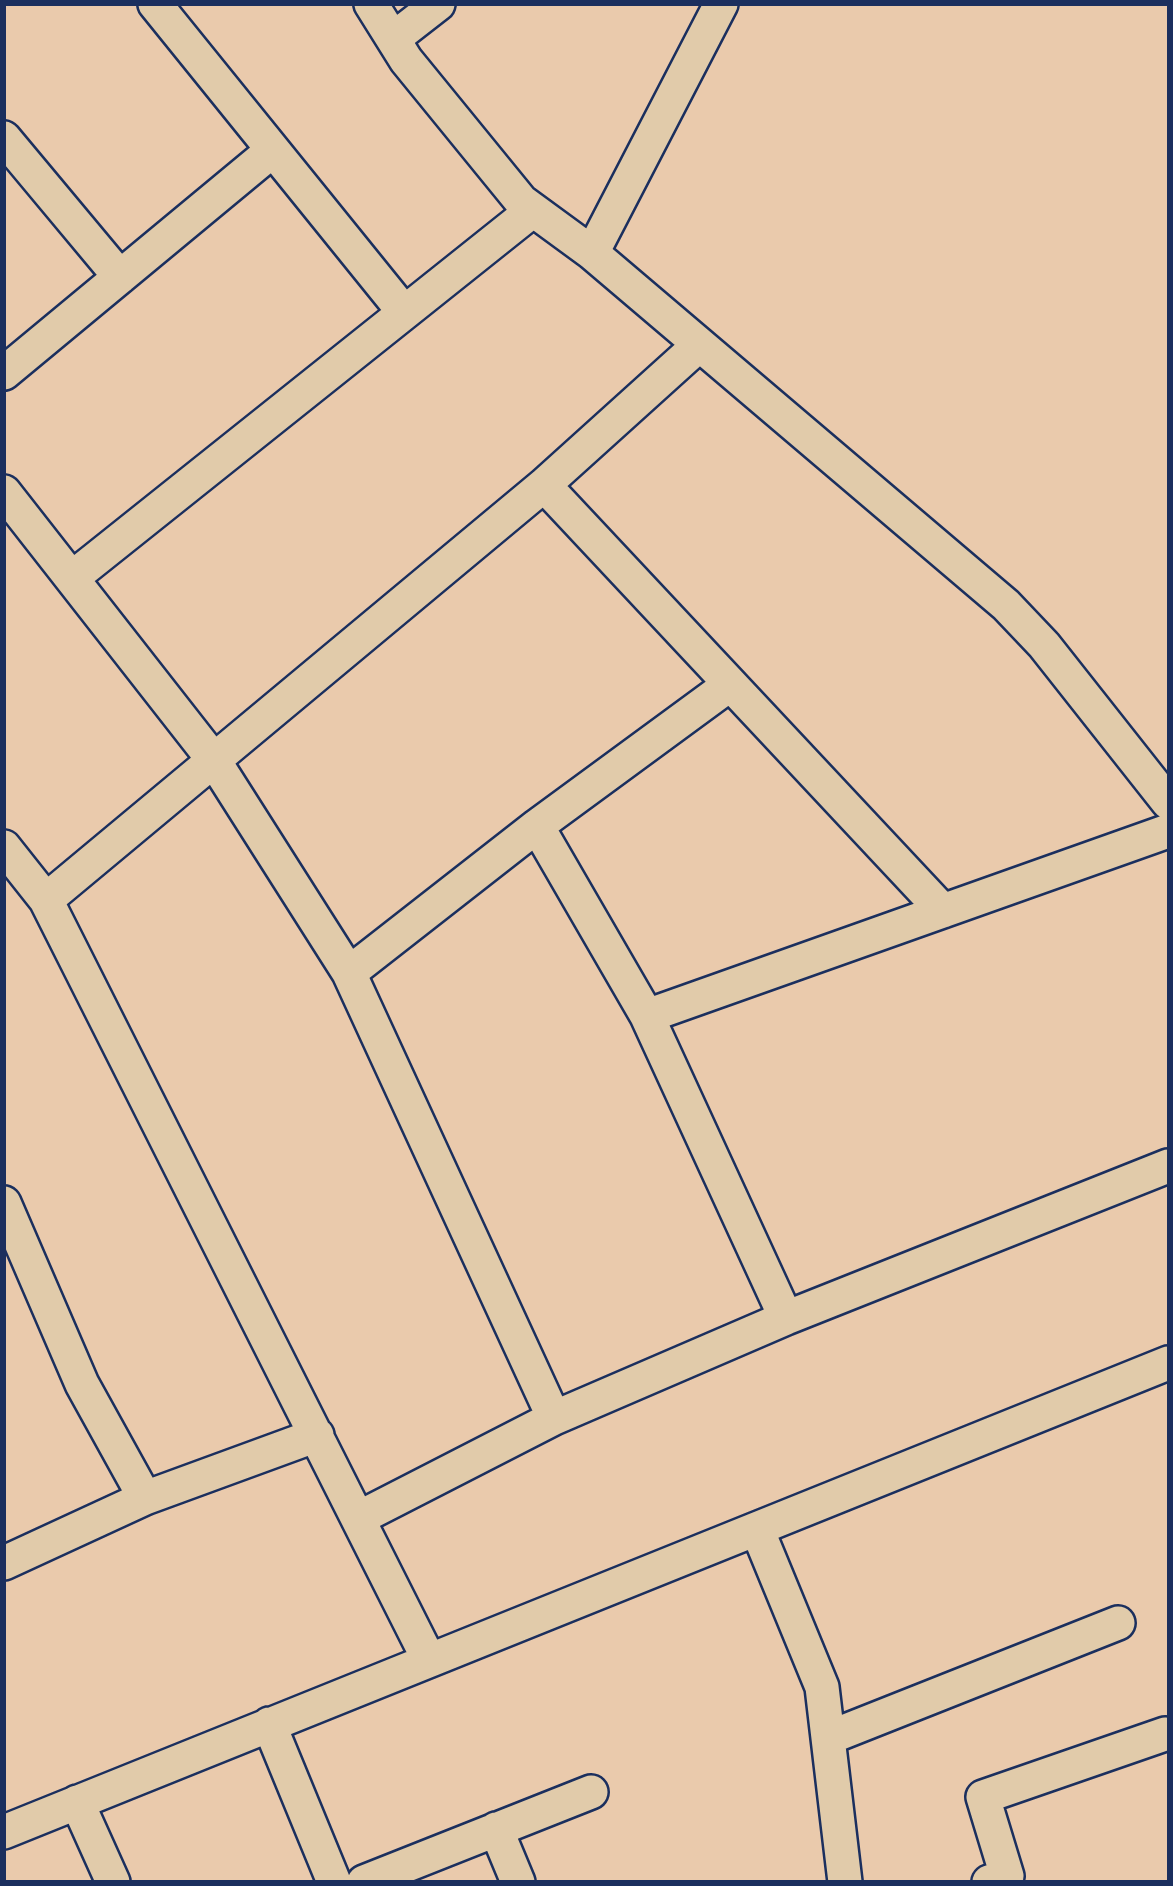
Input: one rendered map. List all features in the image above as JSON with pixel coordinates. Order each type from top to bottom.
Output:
[{"type":"street","points":[[155,4],[404,312]]},
{"type":"street","points":[[371,4],[406,60],[514,192],[533,210],[592,253],[1006,605],[1044,645],[1168,802]]},
{"type":"street","points":[[393,39],[438,4]]},
{"type":"street","points":[[592,253],[721,4]]},
{"type":"street","points":[[4,138],[120,277]]},
{"type":"street","points":[[4,373],[273,150]]},
{"type":"street","points":[[72,578],[533,210]]},
{"type":"street","points":[[46,900],[544,485],[699,345]]},
{"type":"street","points":[[544,485],[943,911]]},
{"type":"street","points":[[4,492],[213,759],[349,973],[554,1418]]},
{"type":"street","points":[[349,973],[537,826],[729,685]]},
{"type":"street","points":[[537,826],[647,1016],[786,1318]]},
{"type":"street","points":[[647,1016],[1168,831]]},
{"type":"street","points":[[4,847],[46,900],[429,1660]]},
{"type":"street","points":[[359,1518],[554,1418],[786,1318],[1168,1166]]},
{"type":"street","points":[[4,1203],[82,1384],[145,1498]]},
{"type":"street","points":[[4,1832],[1168,1363]]},
{"type":"street","points":[[4,1563],[145,1498],[317,1435]]},
{"type":"street","points":[[757,1529],[822,1687],[845,1881]]},
{"type":"street","points":[[828,1738],[1118,1623]]},
{"type":"street","points":[[269,1724],[334,1881]]},
{"type":"street","points":[[989,1881],[1007,1876],[983,1797],[1165,1734]]},
{"type":"street","points":[[364,1881],[591,1792]]},
{"type":"street","points":[[77,1802],[113,1881]]},
{"type":"street","points":[[496,1829],[518,1881]]}]
